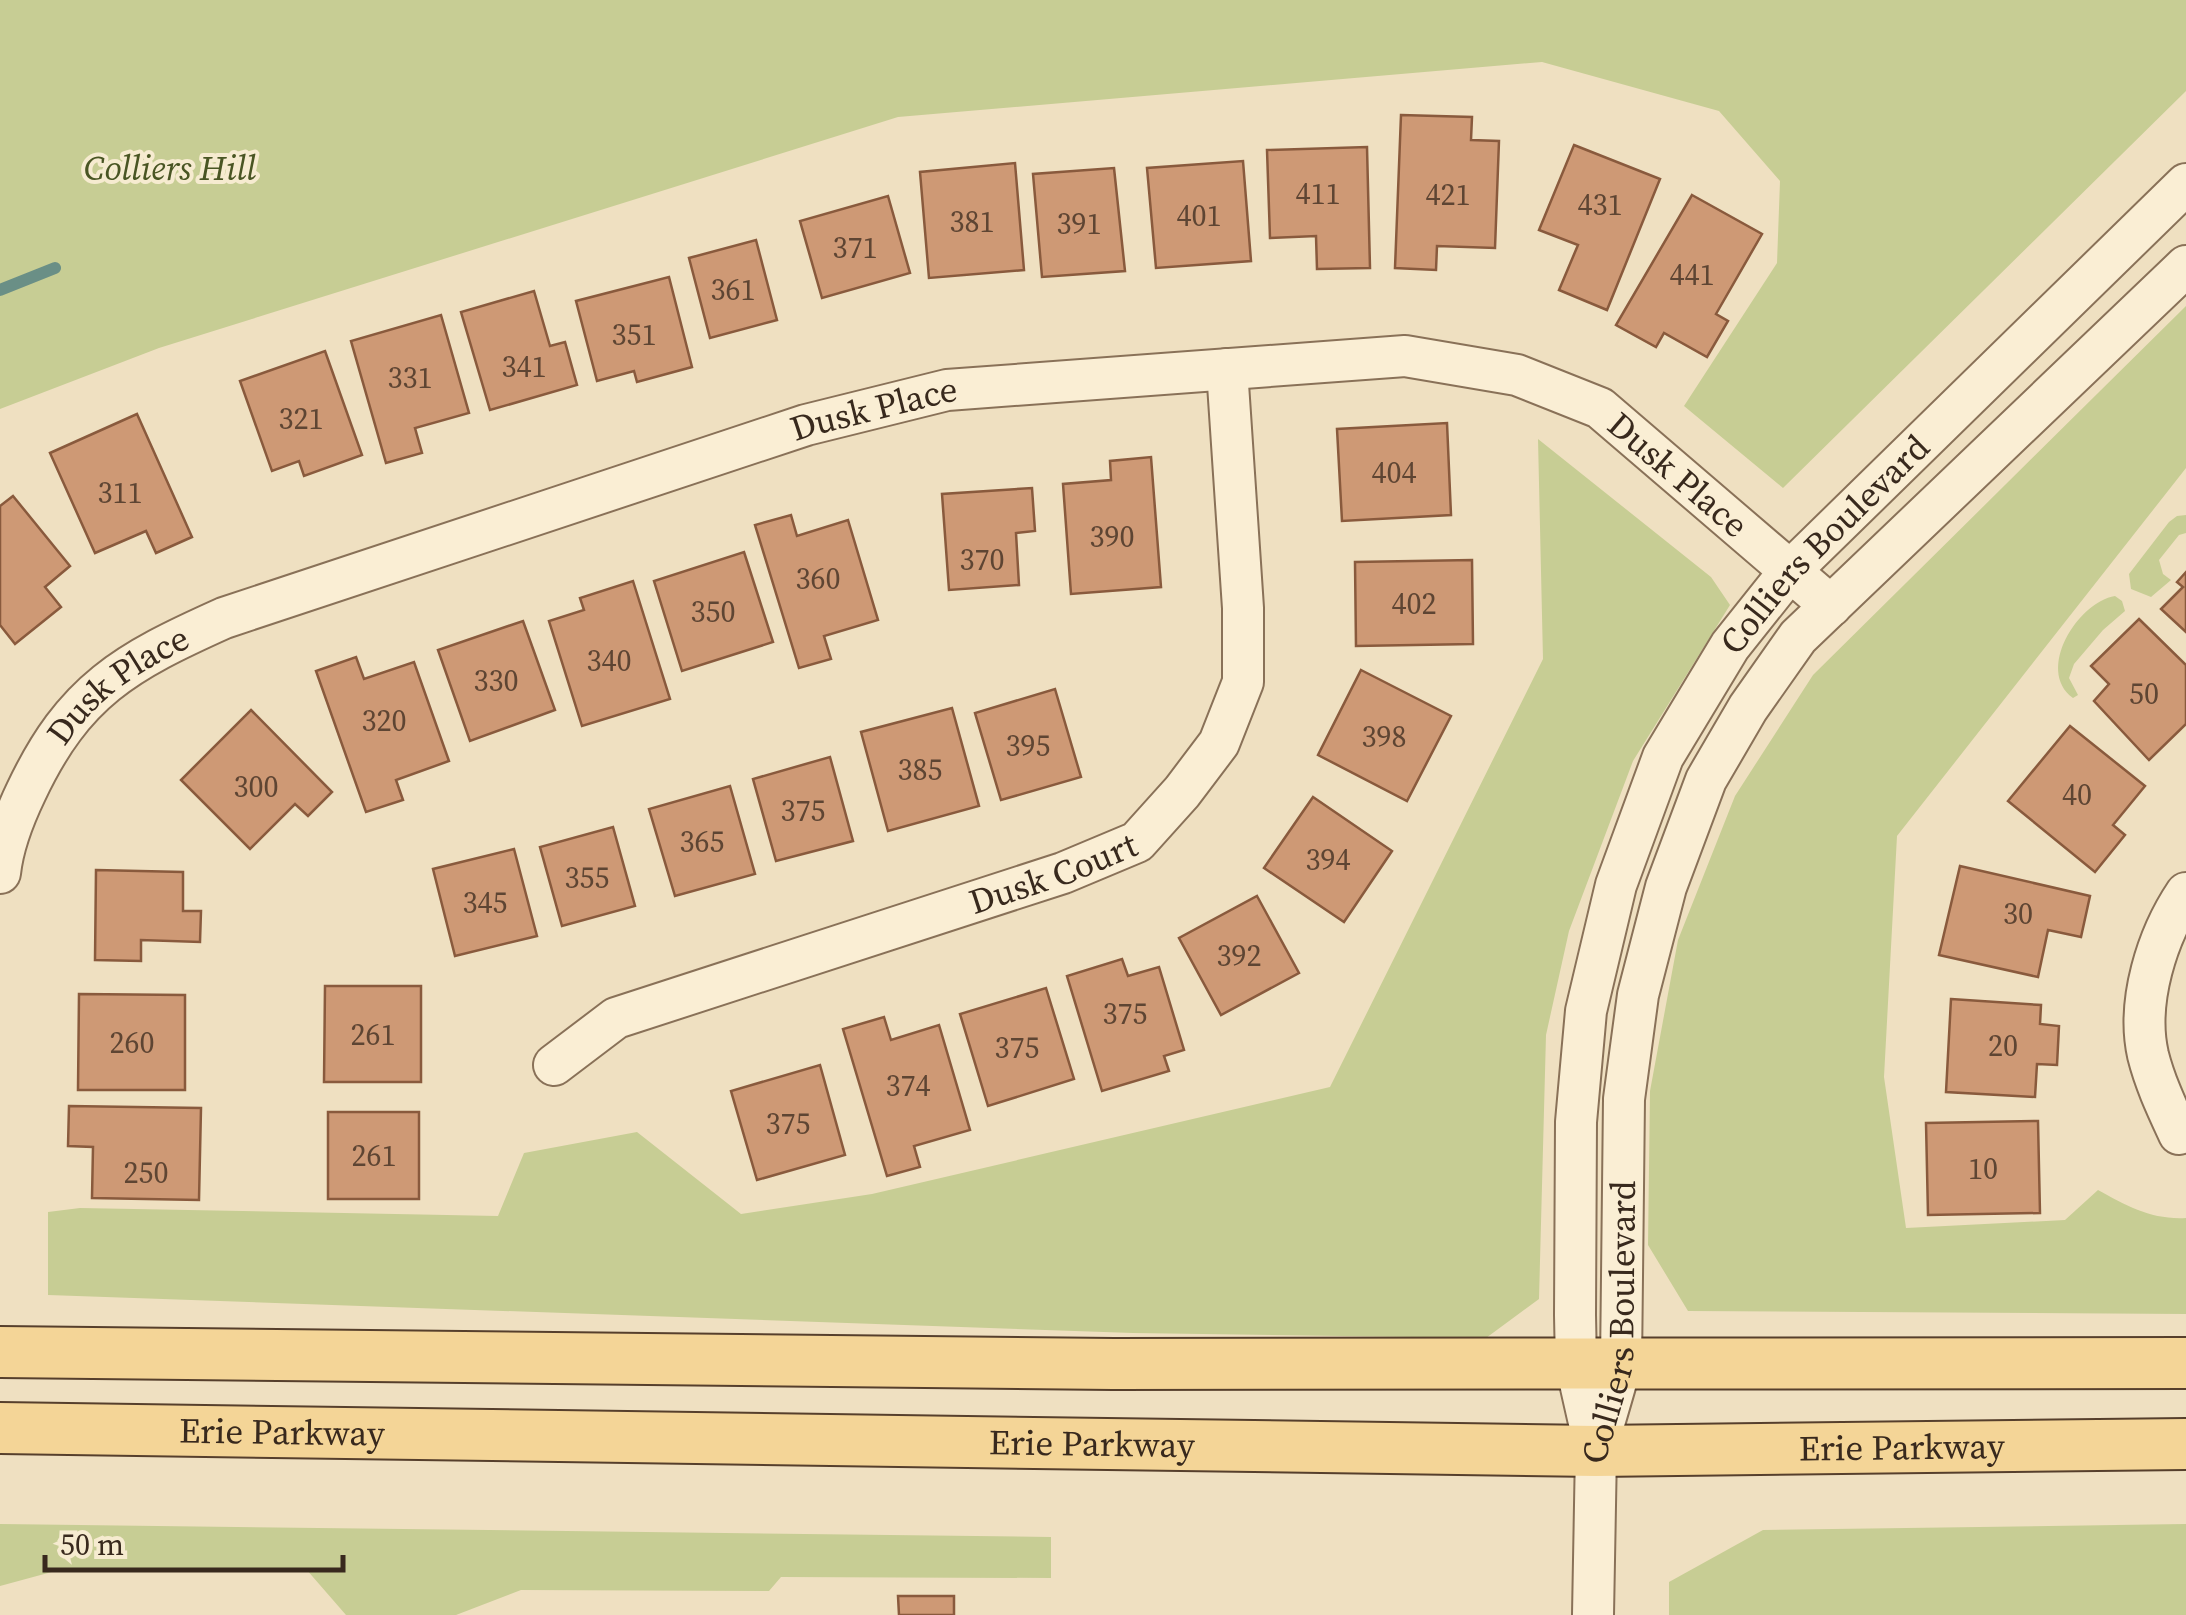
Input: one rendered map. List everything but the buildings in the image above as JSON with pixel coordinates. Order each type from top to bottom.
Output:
[{"type":"main road","points":[[0,1352],[1114,1364],[2186,1363]]},
{"type":"main road","name":"Erie Parkway","points":[[0,1428],[1596,1452],[2186,1444]]},
{"type":"street","name":"Colliers Boulevard","points":[[1599,1365],[1576,1122],[1586,1010],[1616,885],[1663,757],[1730,646],[1788,572],[2186,184]]},
{"type":"street","name":"Colliers Boulevard","points":[[1593,1615],[1599,1365],[1624,1099],[1638,995],[1666,887],[1706,780],[1798,637],[2186,266]]},
{"type":"street","name":"Dusk Place","points":[[0,872],[16,812],[46,748],[88,698],[154,650],[224,618],[806,426],[947,390],[1405,356],[1517,375],[1600,408],[1831,606]]},
{"type":"street","name":"Dusk Court","points":[[554,1066],[616,1018],[1062,873],[1137,842],[1219,744],[1244,682],[1244,608],[1227,369]]},
{"type":"street","points":[[2179,1134],[2147,1051],[2146,1010],[2155,960],[2186,893]]},
{"type":"green space","name":"Colliers Hill","points":[[0,0],[2186,0],[2186,91],[1783,488],[1684,406],[1777,263],[1780,181],[1719,111],[1542,62],[898,117],[159,348],[0,409]]},
{"type":"green space","points":[[2186,306],[2186,468],[1897,836],[1884,1077],[1906,1228],[2065,1220],[2098,1190],[2151,1214],[2186,1218],[2186,1314],[1688,1311],[1648,1245],[1650,1091],[1678,940],[1735,796],[1813,675]]},
{"type":"green space","points":[[1538,439],[1711,577],[1730,605],[1633,761],[1569,931],[1546,1035],[1539,1299],[1486,1338],[1133,1333],[48,1295],[48,1212],[80,1208],[498,1216],[524,1153],[637,1132],[741,1214],[872,1194],[1330,1087],[1543,659]]},
{"type":"green space","points":[[2186,515],[2186,533],[2179,535],[2159,560],[2163,574],[2171,580],[2151,597],[2131,589],[2129,574],[2169,522]]},
{"type":"green space","points":[[2115,596],[2122,601],[2125,611],[2074,664],[2069,678],[2078,695],[2073,698],[2062,686],[2058,671],[2066,639],[2087,611]]},
{"type":"green space","points":[[0,1524],[1051,1537],[1051,1578],[781,1577],[769,1591],[521,1590],[456,1615],[346,1615],[306,1569],[59,1570],[0,1586]]},
{"type":"green space","points":[[2186,1524],[2186,1615],[1669,1615],[1669,1582],[1763,1530]]},
{"type":"waterway","points":[[0,290],[55,268]]}]
